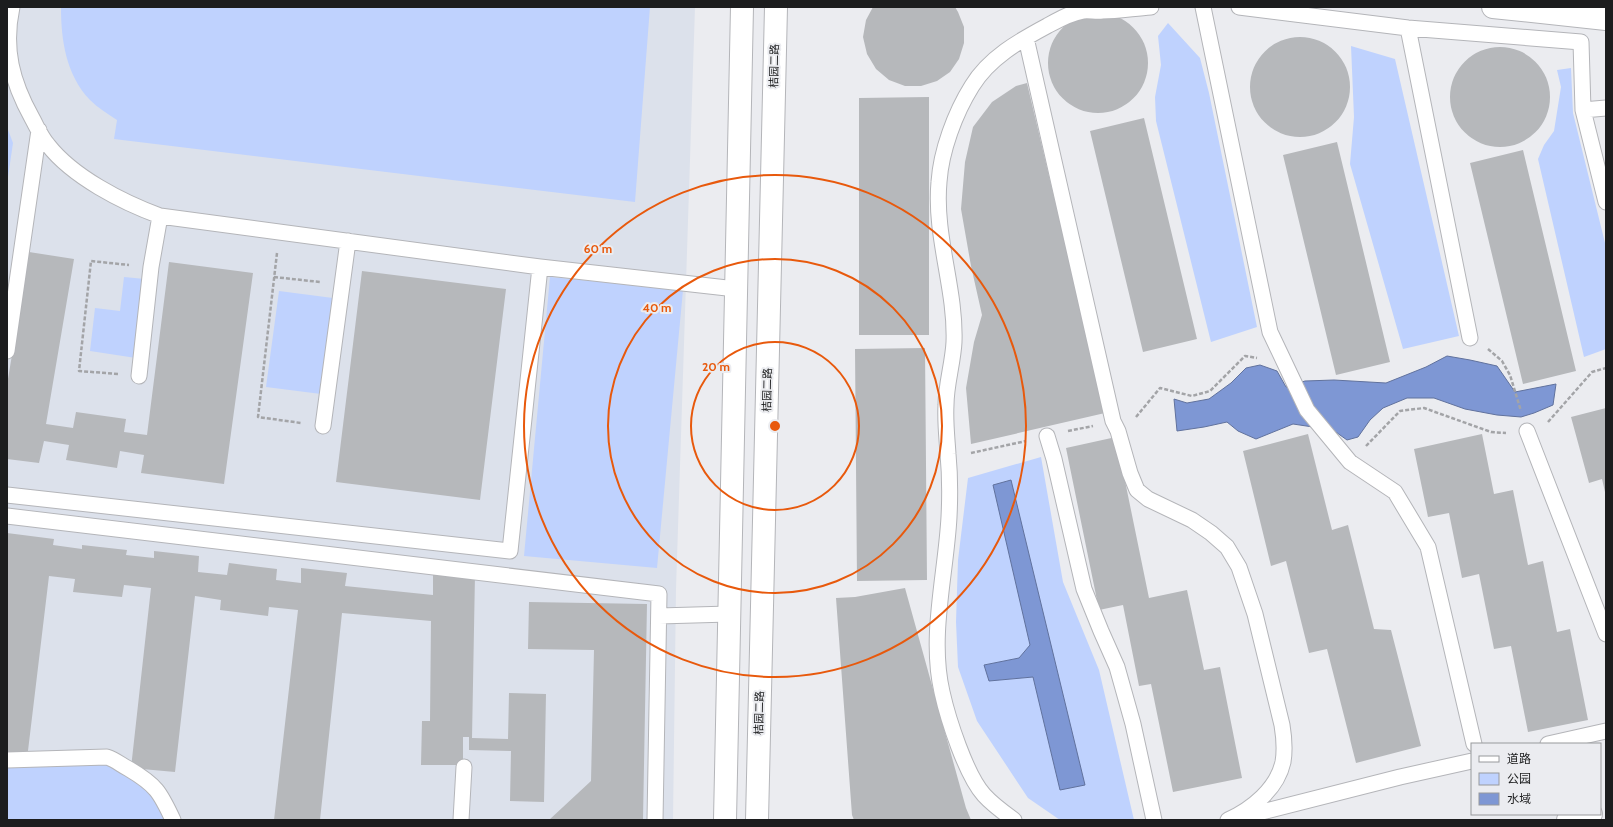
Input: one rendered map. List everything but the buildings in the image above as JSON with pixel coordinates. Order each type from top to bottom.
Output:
[{"type":"street","points":[[725,820],[742,7]]},
{"type":"street","name":"桔园二路","points":[[757,820],[776,7]]},
{"type":"street","points":[[1494,7],[1606,19]]},
{"type":"street","points":[[1568,820],[1587,815]]},
{"type":"lane","points":[[12,7],[9,19],[8,46],[10,73],[23,102],[48,145],[64,161],[89,180],[131,204],[160,216],[540,267],[736,289]]},
{"type":"lane","points":[[1014,820],[999,809],[983,794],[972,776],[950,721],[941,691],[938,667],[936,642],[949,515],[949,457],[946,403],[954,342],[950,295],[939,220],[939,183],[942,158],[961,106],[973,84],[988,66],[1007,50],[1069,15],[1083,11],[1101,12],[1151,7]]},
{"type":"lane","points":[[1203,7],[1270,332],[1307,410],[1350,462],[1395,492],[1428,547],[1474,743]]},
{"type":"lane","points":[[1239,7],[1408,28],[1580,42]]},
{"type":"lane","points":[[1583,16],[1580,42],[1583,110],[1606,202]]},
{"type":"lane","points":[[1408,28],[1470,338]]},
{"type":"lane","points":[[1026,38],[1113,421],[1118,431],[1130,473],[1137,490],[1148,499],[1192,520],[1227,547],[1240,567],[1249,591],[1282,725],[1284,743],[1283,762],[1277,778],[1269,789],[1241,814],[1229,820]]},
{"type":"lane","points":[[1583,110],[1606,108]]},
{"type":"lane","points":[[7,351],[38,130]]},
{"type":"lane","points":[[139,376],[151,267],[160,216]]},
{"type":"lane","points":[[323,426],[348,241]]},
{"type":"lane","points":[[7,495],[510,551],[540,267]]},
{"type":"lane","points":[[1528,431],[1606,634]]},
{"type":"lane","points":[[1047,436],[1054,459],[1084,589],[1100,632],[1117,667],[1129,709],[1154,820]]},
{"type":"lane","points":[[7,516],[660,594],[654,820]]},
{"type":"lane","points":[[659,616],[730,614]]},
{"type":"lane","points":[[1552,743],[1606,731]]},
{"type":"lane","points":[[7,760],[108,757],[117,760],[149,781],[164,800],[173,820]]},
{"type":"lane","points":[[1229,820],[1400,777],[1471,761]]},
{"type":"lane","points":[[461,820],[464,767]]},
{"type":"path","points":[[280,232],[258,417],[323,426]]},
{"type":"path","points":[[139,376],[79,370],[91,261],[151,267]]},
{"type":"path","points":[[274,277],[342,285]]},
{"type":"path","points":[[1470,338],[1486,347],[1502,361],[1510,375],[1528,431]]},
{"type":"path","points":[[1113,421],[1135,419],[1160,388],[1192,396],[1210,391],[1245,356],[1266,359],[1288,370]]},
{"type":"path","points":[[1350,462],[1400,411],[1424,408],[1491,432],[1515,434],[1545,426],[1592,372],[1606,368]]},
{"type":"shaded area","points":[[7,7],[695,7],[676,589],[673,820],[7,820]]},
{"type":"green space","points":[[61,7],[650,7],[635,202],[114,139],[117,120],[90,100],[75,80],[70,68],[66,56],[62,32]]},
{"type":"green space","points":[[1168,23],[1200,58],[1209,93],[1257,327],[1211,342],[1156,121],[1155,97],[1161,65],[1158,36]]},
{"type":"green space","points":[[1351,46],[1395,59],[1459,336],[1403,349],[1350,164],[1354,117]]},
{"type":"green space","points":[[1571,68],[1573,113],[1606,247],[1606,349],[1584,357],[1538,159],[1544,145],[1554,131],[1561,87],[1557,70]]},
{"type":"green space","points":[[7,127],[13,143],[7,184]]},
{"type":"green space","points":[[124,277],[145,279],[136,358],[90,351],[95,308],[120,311]]},
{"type":"green space","points":[[550,277],[683,290],[657,568],[524,556]]},
{"type":"green space","points":[[279,291],[333,298],[321,394],[266,387]]},
{"type":"green space","points":[[1041,457],[1063,582],[1099,670],[1134,820],[1060,820],[1028,798],[977,721],[958,667],[956,622],[958,560],[968,478]]},
{"type":"green space","points":[[104,760],[144,783],[167,820],[7,820],[7,761]]},
{"type":"water","points":[[1447,356],[1497,366],[1515,392],[1556,384],[1553,405],[1521,417],[1497,415],[1465,409],[1434,398],[1407,398],[1383,408],[1370,420],[1358,437],[1347,440],[1333,430],[1293,424],[1256,439],[1238,431],[1227,422],[1177,431],[1174,399],[1187,403],[1209,399],[1231,383],[1246,368],[1260,365],[1277,371],[1286,387],[1305,381],[1334,380],[1386,383],[1426,367]]},
{"type":"water","points":[[1011,480],[1085,785],[1060,790],[1033,677],[989,681],[984,665],[1019,658],[1030,645],[993,485]]}]
